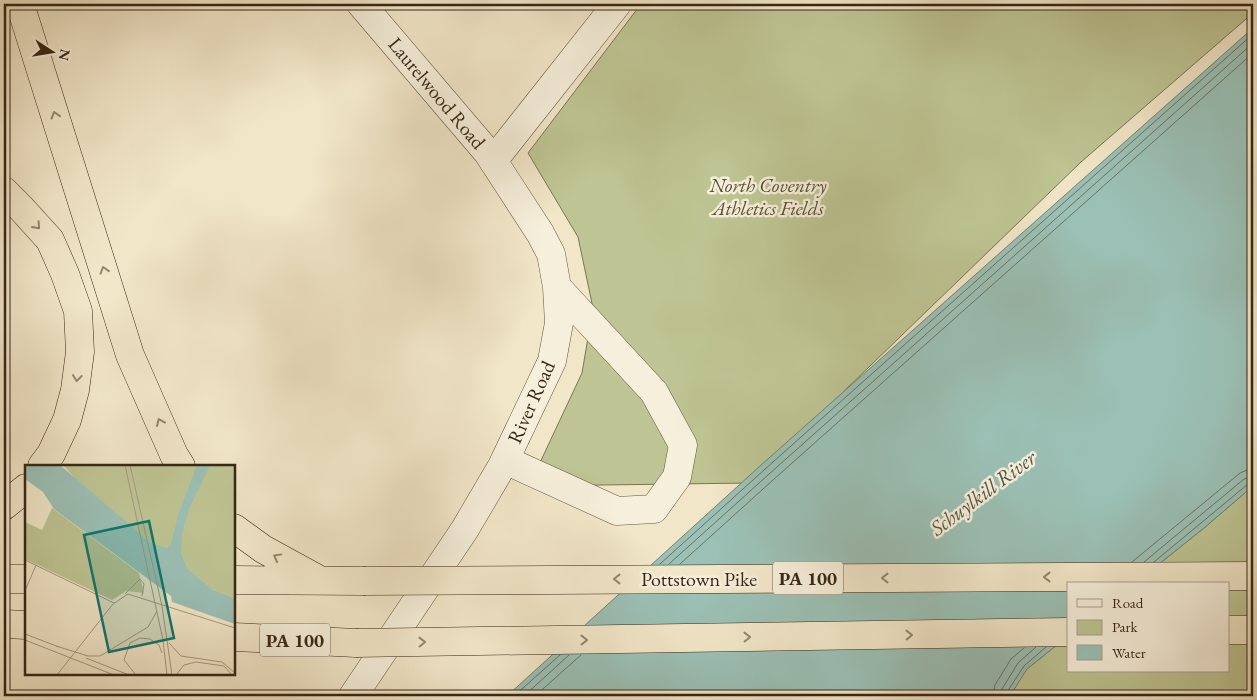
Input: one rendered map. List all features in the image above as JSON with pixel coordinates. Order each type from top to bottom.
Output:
[{"type":"highway","points":[[20,4],[130,355],[174,455],[180,465]]},
{"type":"highway","points":[[4,191],[50,240],[78,311],[80,352],[75,390],[67,420],[51,454],[43,465]]},
{"type":"highway","points":[[4,506],[25,489]]},
{"type":"highway","points":[[235,529],[263,549],[319,580]]},
{"type":"highway","name":"Pottstown Pike","points":[[235,580],[363,581],[1253,576]]},
{"type":"highway","points":[[4,579],[25,579]]},
{"type":"highway","points":[[4,624],[25,625]]},
{"type":"highway","points":[[1230,630],[1253,630]]},
{"type":"highway","name":"PA 100","points":[[235,636],[356,643],[1067,632]]},
{"type":"street","name":"Laurelwood Road","points":[[361,4],[493,161]]},
{"type":"street","points":[[493,161],[618,4]]},
{"type":"street","name":"River Road","points":[[353,696],[465,529],[505,460],[552,361],[559,322],[557,287],[551,254],[540,233],[493,161]]},
{"type":"street","points":[[505,460],[617,511],[654,509],[677,477],[683,445],[654,392],[557,287]]},
{"type":"green space","name":"North Coventry Athletics Fields","points":[[641,4],[1253,4],[1253,13],[1081,162],[749,483],[529,486],[582,373],[593,308],[578,237],[528,153]]},
{"type":"green space","points":[[1253,486],[1253,696],[997,696],[1067,637],[1067,672],[1230,672],[1230,582],[1136,582]]},
{"type":"water","name":"Schuylkill River","points":[[1253,28],[1253,486],[1136,582],[1067,582],[1067,637],[1027,669],[1010,696],[507,696],[760,466]]}]
